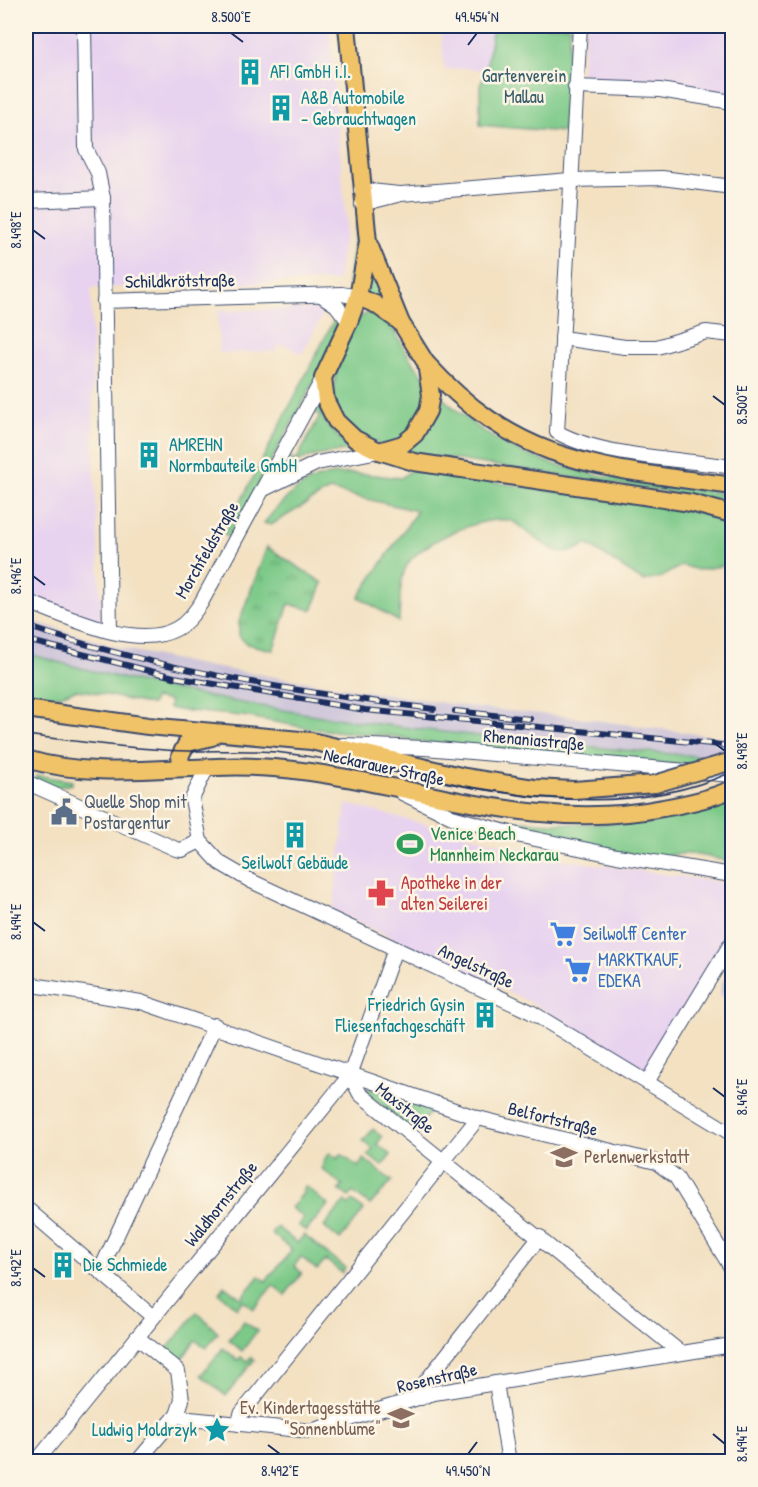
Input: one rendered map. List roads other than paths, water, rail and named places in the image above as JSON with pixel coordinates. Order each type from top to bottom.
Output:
[{"type":"main road","name":"Morchfeldstraße","points":[[347,26],[368,242],[401,323],[426,363],[431,395],[423,424],[404,444],[379,451]]},
{"type":"main road","name":"Morchfeldstraße","points":[[323,378],[358,297],[368,242]]},
{"type":"main road","name":"Morchfeldstraße","points":[[358,297],[375,304],[401,323]]},
{"type":"main road","points":[[426,363],[451,390],[478,412],[502,429],[543,450],[612,469],[732,486]]},
{"type":"main road","points":[[323,378],[326,401],[336,421],[355,440],[379,451],[414,462],[691,503],[732,514]]},
{"type":"main road","name":"Neckarauer Straße","points":[[29,712],[219,733],[284,737],[332,745],[465,777],[534,788],[574,790],[655,784],[732,761]]},
{"type":"main road","points":[[182,768],[180,756],[187,743],[206,740],[219,733]]},
{"type":"main road","name":"Neckarauer Straße","points":[[28,761],[96,770],[207,767],[308,771],[461,803],[573,816],[644,812],[730,790]]},
{"type":"street","name":"Schildkrötstraße","points":[[84,26],[86,149],[98,173],[103,198],[104,301],[321,295],[358,297]]},
{"type":"street","points":[[580,26],[557,432],[567,438],[604,448],[732,467]]},
{"type":"street","points":[[575,87],[660,90],[732,102]]},
{"type":"street","points":[[362,197],[570,180],[662,178],[732,187]]},
{"type":"street","points":[[26,201],[103,198]]},
{"type":"street","points":[[321,295],[336,305],[349,322]]},
{"type":"street","points":[[104,301],[110,631]]},
{"type":"street","points":[[562,338],[625,347],[657,347],[706,332],[732,335]]},
{"type":"street","name":"Morchfeldstraße","points":[[26,601],[110,631],[149,637],[177,629],[188,620],[201,603],[264,489],[280,473],[323,378]]},
{"type":"street","name":"Morchfeldstraße","points":[[280,473],[379,451]]},
{"type":"street","name":"Rhenaniastraße","points":[[332,745],[425,748],[732,775]]},
{"type":"street","points":[[26,782],[182,850],[200,841],[193,813],[194,790],[207,767]]},
{"type":"street","points":[[392,788],[452,817],[521,836],[617,856],[732,875]]},
{"type":"street","name":"Angelstraße","points":[[200,841],[212,856],[232,871],[531,1012],[732,1134]]},
{"type":"street","points":[[647,1082],[732,942]]},
{"type":"street","name":"Waldhornstraße","points":[[36,1461],[350,1075],[395,949]]},
{"type":"street","points":[[26,984],[141,1002],[215,1025],[350,1075]]},
{"type":"street","points":[[100,1270],[215,1025]]},
{"type":"street","name":"Belfortstraße","points":[[350,1075],[478,1118],[663,1166],[676,1177],[732,1269]]},
{"type":"street","name":"Maxstraße","points":[[350,1075],[360,1094],[681,1353]]},
{"type":"street","points":[[239,1425],[241,1414],[478,1118]]},
{"type":"street","points":[[26,1208],[153,1317]]},
{"type":"street","points":[[421,1398],[419,1391],[427,1380],[540,1238]]},
{"type":"street","points":[[137,1337],[178,1371],[182,1400],[177,1415],[137,1461]]},
{"type":"street","name":"Rosenstraße","points":[[177,1415],[239,1425],[311,1431],[421,1398],[496,1383],[732,1345]]},
{"type":"street","points":[[496,1383],[508,1461]]},
{"type":"tram line","points":[[26,735],[165,750],[283,753],[339,761],[452,784],[565,799],[621,799],[677,791],[732,772]]},
{"type":"railway","points":[[26,626],[126,655],[228,678],[434,709]]},
{"type":"railway","points":[[26,640],[174,677],[365,710],[732,746]]},
{"type":"railway","points":[[455,711],[530,719]]},
{"type":"place","name":"AFI GmbH i.I.","points":[[250,72]]},
{"type":"place","name":"A&B Automobile - Gebrauchtwagen","points":[[281,108]]},
{"type":"place","name":"AMREHN Normbauteile GmbH","points":[[149,455]]},
{"type":"place","name":"Quelle Shop mit Postargentur","points":[[64,812]]},
{"type":"place","name":"Seilwolf Gebäude","points":[[295,835]]},
{"type":"place","name":"Venice Beach Mannheim Neckarau","points":[[410,844]]},
{"type":"place","name":"Apotheke in der alten Seilerei","points":[[381,893]]},
{"type":"place","name":"Seilwolff Center","points":[[563,934]]},
{"type":"place","name":"MARKTKAUF, EDEKA","points":[[578,970]]},
{"type":"place","name":"Friedrich Gysin Fliesenfachgeschäft","points":[[485,1015]]},
{"type":"place","name":"Perlenwerkstatt","points":[[564,1157]]},
{"type":"place","name":"Die Schmiede","points":[[63,1265]]},
{"type":"place","name":"Ev. Kindertagesstätte \"Sonnenblume\"","points":[[401,1418]]},
{"type":"place","name":"Ludwig Moldrzyk","points":[[217,1430]]},
{"type":"park label","name":"Gartenverein Mallau","points":[[524,86]]}]
